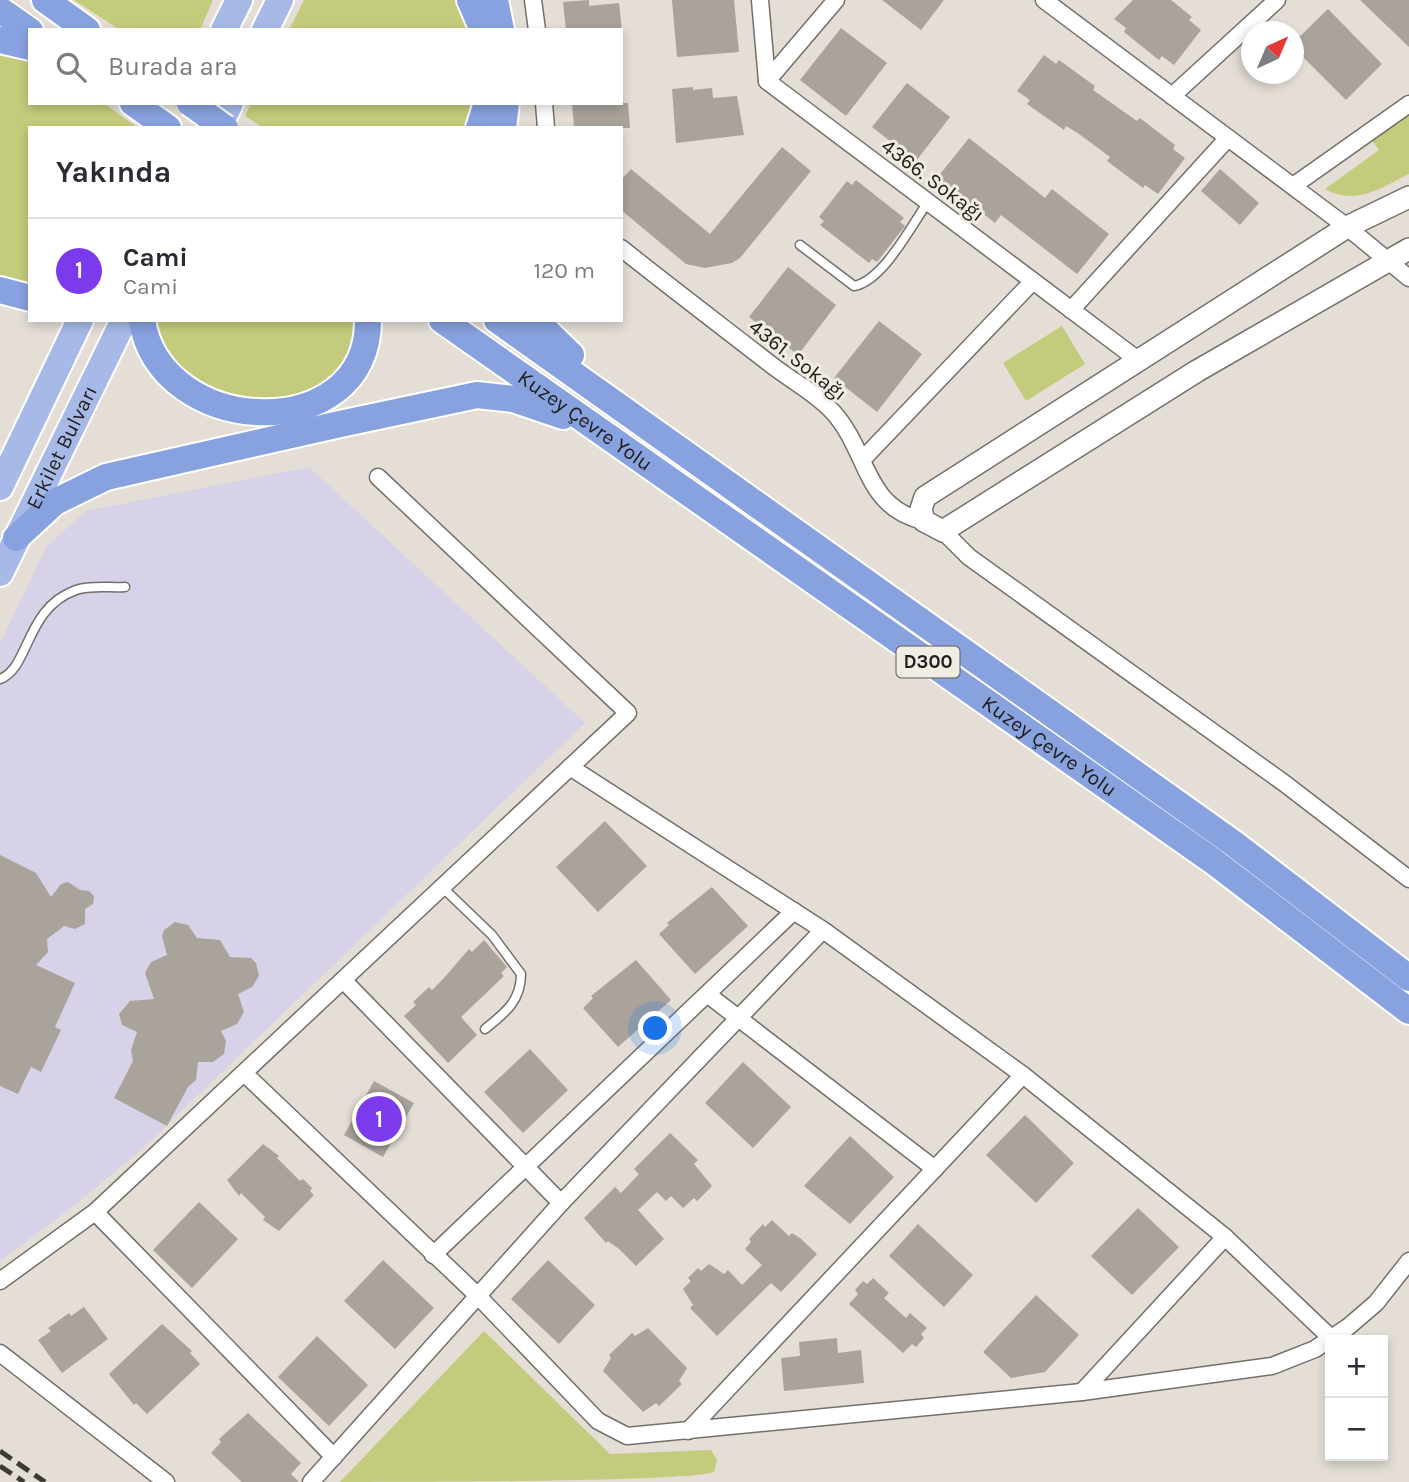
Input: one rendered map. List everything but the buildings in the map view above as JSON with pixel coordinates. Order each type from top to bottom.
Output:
[{"type":"highway","points":[[45,0],[86,28]]},
{"type":"highway","points":[[58,0],[87,28]]},
{"type":"highway","points":[[470,0],[482,28]]},
{"type":"highway","points":[[495,0],[501,28]]},
{"type":"highway","points":[[0,10],[28,30]]},
{"type":"highway","points":[[0,40],[28,47]]},
{"type":"highway","points":[[136,105],[165,126]]},
{"type":"highway","points":[[192,105],[222,126]]},
{"type":"highway","points":[[480,126],[486,105]]},
{"type":"highway","points":[[503,126],[506,105]]},
{"type":"highway","points":[[0,290],[28,297]]},
{"type":"highway","points":[[143,322],[156,361],[181,388],[215,404],[267,412],[293,410],[315,402],[342,383],[364,349],[368,322]]},
{"type":"highway","name":"Kuzey Çevre Yolu","points":[[445,322],[1202,853],[1409,1011]]},
{"type":"highway","name":"Kuzey Çevre Yolu","points":[[500,322],[1233,843],[1409,978]]},
{"type":"highway","points":[[537,322],[649,428]]},
{"type":"highway","points":[[16,538],[55,502],[106,477],[477,395],[513,399],[590,425]]},
{"type":"main road","points":[[225,28],[239,0]]},
{"type":"main road","points":[[266,28],[280,0]]},
{"type":"main road","points":[[176,126],[188,105]]},
{"type":"main road","points":[[219,126],[229,105]]},
{"type":"main road","name":"Erkilet Bulvarı","points":[[0,487],[79,322]]},
{"type":"main road","name":"Erkilet Bulvarı","points":[[0,573],[123,322]]},
{"type":"street","points":[[533,0],[537,28]]},
{"type":"street","points":[[760,0],[767,81]]},
{"type":"street","points":[[767,81],[836,0]]},
{"type":"street","points":[[1044,0],[1347,227],[1409,278]]},
{"type":"street","points":[[1172,96],[1277,0]]},
{"type":"street","name":"4366. Sokağı","points":[[767,81],[1138,360]]},
{"type":"street","points":[[1293,186],[1409,104]]},
{"type":"street","points":[[544,105],[546,126]]},
{"type":"street","points":[[1071,310],[1228,138]]},
{"type":"street","points":[[1409,197],[1347,227],[1138,360],[925,497],[921,509],[933,526],[969,557],[1284,783],[1409,879]]},
{"type":"street","points":[[933,526],[1409,248]]},
{"type":"street","name":"4361. Sokağı","points":[[623,250],[818,397],[844,425],[863,459],[870,480],[883,500],[901,514],[933,526]]},
{"type":"street","points":[[863,459],[1033,281]]},
{"type":"street","points":[[0,1281],[95,1212],[628,713],[377,477]]},
{"type":"street","points":[[570,767],[823,930],[1023,1075],[1225,1237],[1328,1335]]},
{"type":"street","points":[[433,1255],[794,911]]},
{"type":"street","points":[[311,1482],[561,1203],[823,930]]},
{"type":"street","points":[[343,980],[561,1203]]},
{"type":"street","points":[[707,994],[935,1169]]},
{"type":"street","points":[[244,1073],[477,1295],[607,1427],[638,1436],[1082,1392],[1272,1366],[1325,1342]]},
{"type":"street","points":[[688,1431],[1023,1075]]},
{"type":"street","points":[[95,1212],[334,1457]]},
{"type":"street","points":[[1082,1392],[1225,1237]]},
{"type":"street","points":[[1337,1335],[1376,1303],[1409,1261]]},
{"type":"street","points":[[0,1353],[166,1482]]},
{"type":"lane","points":[[800,246],[855,286],[864,284],[893,253],[928,202]]},
{"type":"lane","points":[[0,680],[10,673],[40,615],[60,598],[78,589],[125,587]]},
{"type":"lane","points":[[442,887],[492,934],[521,974],[520,995],[506,1012],[485,1029]]},
{"type":"shaded area","points":[[309,467],[585,723],[142,1149],[71,1208],[0,1261],[0,643],[47,546],[86,511]]},
{"type":"green space","points":[[74,0],[213,0],[201,28],[117,28]]},
{"type":"green space","points":[[304,0],[462,0],[474,28],[290,28]]},
{"type":"green space","points":[[0,46],[28,55],[28,105],[107,105],[135,126],[28,126],[28,289],[0,281]]},
{"type":"green space","points":[[250,105],[477,105],[471,126],[261,126],[245,116]]},
{"type":"green space","points":[[1409,112],[1409,174],[1358,195],[1336,194],[1325,189],[1379,150],[1371,139]]},
{"type":"green space","points":[[154,322],[358,322],[343,370],[304,396],[242,401],[172,368]]},
{"type":"green space","points":[[1062,326],[1085,364],[1026,401],[1003,363]]},
{"type":"green space","points":[[484,1331],[610,1454],[711,1450],[717,1460],[714,1472],[598,1480],[340,1482]]},
{"type":"railway","points":[[0,1451],[45,1482]]},
{"type":"railway","points":[[0,1466],[24,1482]]},
{"type":"place","name":"Cami","points":[[379,1119]]}]
